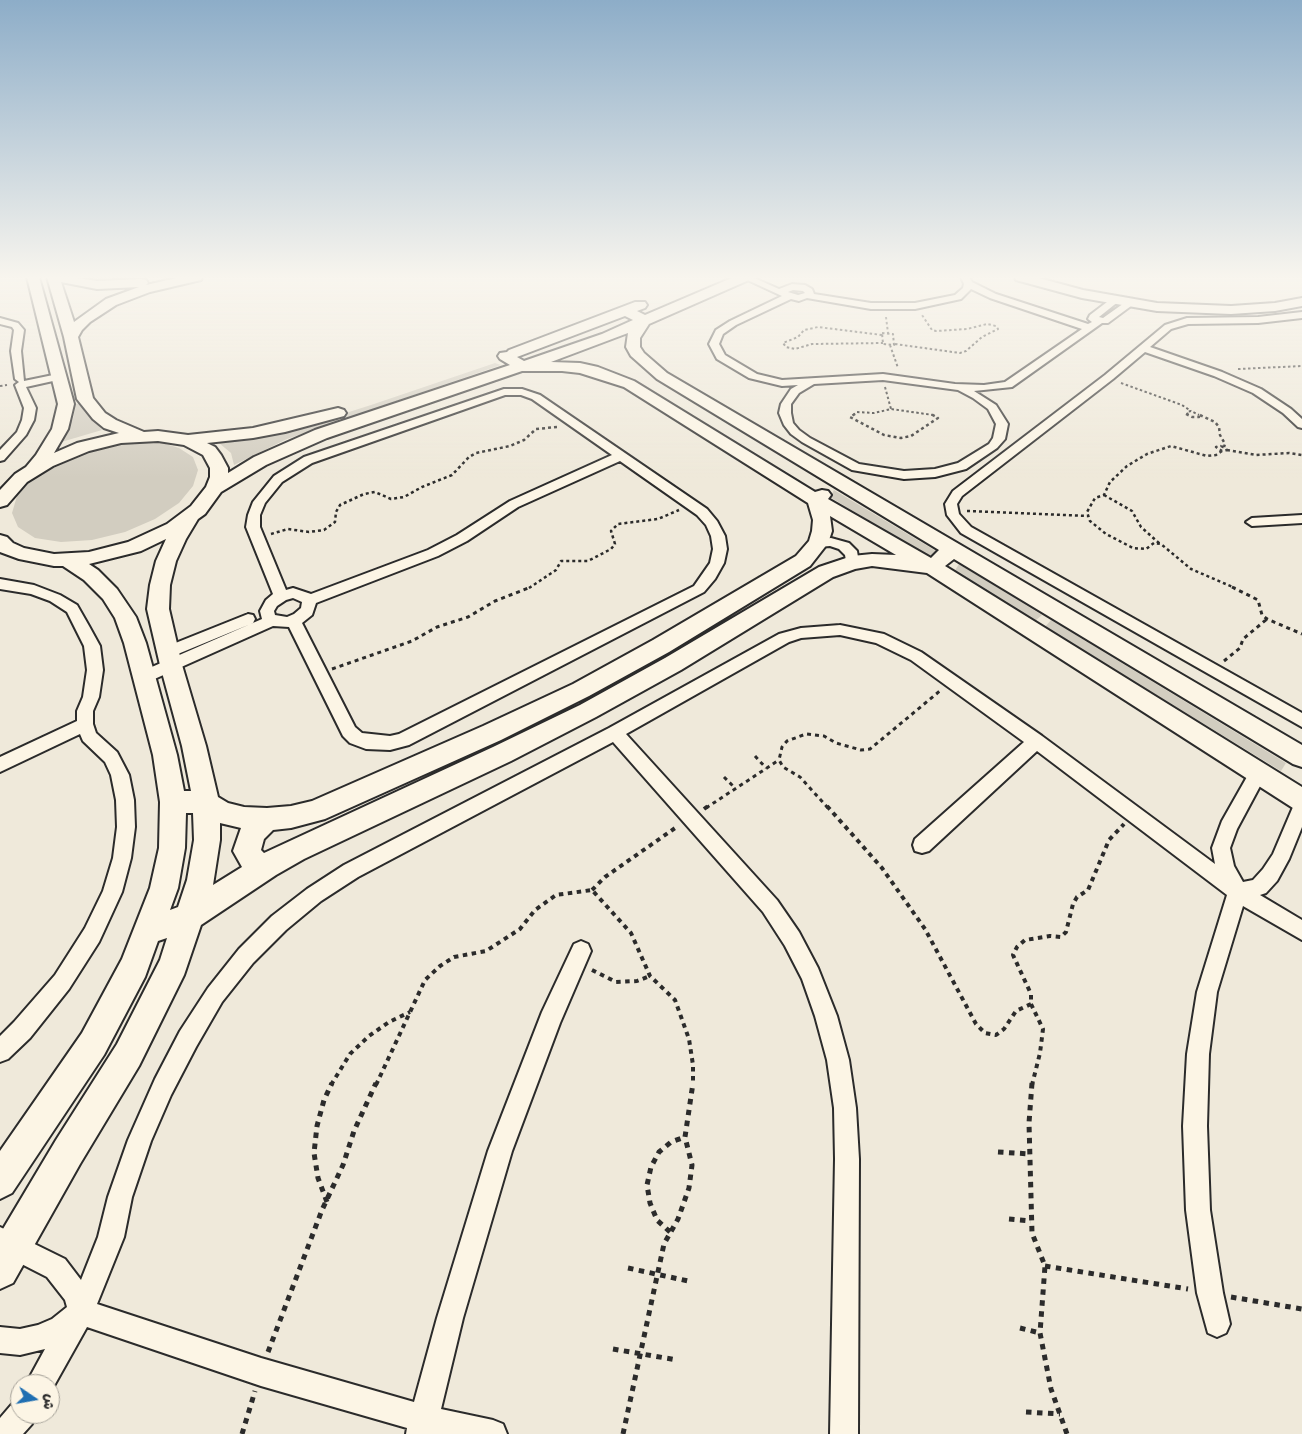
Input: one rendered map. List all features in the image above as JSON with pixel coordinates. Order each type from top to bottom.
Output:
[{"type":"street","points":[[0,457],[22,433],[28,420],[30,408],[22,381],[16,350],[17,344]]},
{"type":"street","points":[[30,472],[53,442],[64,416],[66,404],[50,344]]},
{"type":"street","points":[[73,344],[85,399],[91,408],[110,424],[140,436]]},
{"type":"street","points":[[188,440],[253,433],[316,420],[538,344]]},
{"type":"street","points":[[216,488],[260,461],[313,438],[586,344]]},
{"type":"street","points":[[634,344],[638,356],[649,366],[1302,757]]},
{"type":"street","points":[[714,344],[721,357],[753,376],[767,381],[798,384],[852,377],[883,377],[956,387],[984,388],[1008,385]]},
{"type":"street","points":[[992,407],[997,395],[1008,385],[1068,344]]},
{"type":"street","points":[[1148,344],[1109,377],[957,494],[951,504],[951,510],[956,520],[966,530],[1302,721]]},
{"type":"street","points":[[1143,348],[1218,374],[1257,391],[1287,410],[1302,424]]},
{"type":"street","points":[[505,356],[523,367],[562,366],[580,368],[615,377],[629,384],[816,500],[932,567],[1302,800]]},
{"type":"street","points":[[22,381],[57,372]]},
{"type":"street","points":[[767,381],[782,392],[786,404],[785,413],[788,422],[795,432],[806,440],[856,467],[904,475],[935,473],[955,468],[993,446],[999,439],[1002,432],[1002,424],[992,407],[977,396],[956,387]]},
{"type":"street","points":[[786,404],[795,392],[812,382]]},
{"type":"street","points":[[281,596],[253,527],[254,515],[259,502],[267,490],[292,469],[318,456],[504,392],[529,394],[576,425],[702,512],[712,524],[718,536],[720,550],[718,563],[699,589],[403,740],[378,744],[356,738],[349,731],[293,620]]},
{"type":"street","points":[[0,502],[7,489],[46,462],[83,447],[121,438],[140,436],[174,437],[188,440],[200,445],[215,459],[219,468],[216,488],[206,503],[190,517],[155,538],[134,546],[112,553],[68,560],[41,559],[9,554],[0,541]]},
{"type":"street","points":[[309,600],[433,553],[474,530],[514,504],[621,456]]},
{"type":"street","points":[[816,500],[837,480]]},
{"type":"street","points":[[173,802],[206,804],[223,813],[244,818],[291,817],[316,811],[492,733],[581,690],[661,646],[803,561],[818,543],[822,531],[822,520],[816,500]]},
{"type":"street","points":[[0,1270],[7,1243],[68,1152],[128,1055],[173,965],[201,880],[207,840],[206,804],[194,746],[167,649],[158,608],[160,584],[166,561],[176,539],[190,517]]},
{"type":"street","points":[[1252,522],[1302,519]]},
{"type":"street","points":[[818,543],[831,542],[844,546],[852,554],[852,563]]},
{"type":"street","points":[[149,931],[188,917],[266,866],[588,711],[826,572],[852,563],[872,560],[894,561],[932,567],[953,549]]},
{"type":"street","points":[[0,1181],[93,1044],[134,967],[164,888],[172,848],[173,802],[165,755],[135,643],[125,616],[110,594],[91,575],[68,560]]},
{"type":"street","points":[[0,584],[34,590],[55,598],[72,608],[92,646],[95,670],[91,697],[85,711],[85,724],[89,736],[111,757],[120,775],[126,800],[122,858],[112,892],[92,935],[62,982],[22,1030],[0,1051]]},
{"type":"street","points":[[270,616],[271,603],[281,596],[298,593],[309,600]]},
{"type":"street","points":[[135,643],[167,649],[270,616],[282,622],[293,620],[307,611],[309,600]]},
{"type":"street","points":[[46,1374],[81,1312],[111,1236],[120,1197],[140,1140],[162,1087],[210,1002],[246,956],[279,923],[314,894],[351,872],[615,733],[768,646],[801,633],[840,630],[879,638],[916,656],[1036,740],[1238,892],[1302,931]]},
{"type":"street","points":[[144,677],[167,649]]},
{"type":"street","points":[[0,765],[85,724]]},
{"type":"street","points":[[615,733],[770,906],[792,939],[811,975],[826,1016],[838,1060],[845,1108],[847,1159],[844,1434]]},
{"type":"street","points":[[922,846],[1036,740]]},
{"type":"street","points":[[1217,1324],[1210,1293],[1198,1210],[1195,1126],[1198,1054],[1207,992],[1238,892],[1225,867],[1221,848],[1228,827],[1258,773]]},
{"type":"street","points":[[1238,892],[1259,887],[1270,875],[1280,859],[1302,805]]},
{"type":"street","points":[[266,866],[258,864],[251,858],[248,851],[252,833],[267,819]]},
{"type":"street","points":[[422,1426],[450,1318],[500,1152],[547,1028],[578,957]]},
{"type":"street","points":[[7,1243],[56,1268],[76,1294],[81,1312]]},
{"type":"street","points":[[0,1340],[20,1342],[40,1338],[61,1328],[81,1312]]},
{"type":"street","points":[[81,1312],[422,1426],[493,1434]]},
{"type":"street","points":[[5,1434],[14,1424]]},
{"type":"path","points":[[784,344],[786,347],[794,349],[812,344],[861,344]]},
{"type":"path","points":[[886,344],[960,353],[970,349],[975,344]]},
{"type":"path","points":[[890,345],[900,378]]},
{"type":"path","points":[[1218,374],[1244,368],[1266,369],[1302,366]]},
{"type":"path","points":[[883,377],[891,409]]},
{"type":"path","points":[[1109,377],[1144,393],[1182,405],[1200,416],[1215,422],[1226,444],[1224,447],[1226,450]]},
{"type":"path","points":[[891,409],[930,413],[938,418],[911,436],[901,438],[884,436],[850,417],[857,412],[874,413],[891,409]]},
{"type":"path","points":[[1191,411],[1186,414],[1195,418],[1200,416]]},
{"type":"path","points":[[257,539],[288,529],[309,532],[324,530],[335,522],[336,512],[340,505],[364,494],[375,492],[391,499],[404,497],[422,487],[452,476],[469,457],[476,453],[518,443],[536,429],[576,425]]},
{"type":"path","points":[[1161,544],[1154,543],[1150,547],[1142,549],[1123,544],[1093,525],[1088,516],[1087,512],[1091,503],[1095,498],[1104,495],[1111,480],[1127,466],[1151,453],[1170,446],[1207,456],[1216,455],[1226,450],[1256,455],[1289,453],[1302,455]]},
{"type":"path","points":[[1222,451],[1216,447],[1224,447]]},
{"type":"path","points":[[1104,495],[1132,511],[1141,527],[1191,569],[1254,596],[1258,600],[1262,615],[1267,619],[1302,634]]},
{"type":"path","points":[[320,674],[357,660],[382,654],[412,641],[436,627],[468,617],[495,601],[538,584],[556,570],[561,561],[588,562],[611,549],[614,544],[611,531],[618,524],[658,519],[691,504]]},
{"type":"path","points":[[951,510],[1088,516]]},
{"type":"path","points":[[1214,671],[1240,648],[1243,639],[1267,619]]},
{"type":"path","points":[[952,681],[870,749],[861,750],[824,736],[806,734],[787,741],[782,747],[779,760],[783,767],[800,777],[811,788],[882,868],[925,929],[976,1024],[984,1033],[996,1035],[1004,1029],[1016,1011],[1031,1004]]},
{"type":"path","points":[[755,756],[766,768]]},
{"type":"path","points":[[724,777],[735,788]]},
{"type":"path","points":[[1067,1434],[1051,1389],[1040,1333],[1045,1266],[1032,1233],[1031,1221],[1029,1123],[1032,1085],[1040,1053],[1043,1029],[1031,1004],[1032,994],[1013,955],[1017,947],[1025,940],[1050,936],[1061,937],[1066,932],[1073,904],[1077,897],[1088,890],[1092,884],[1109,840],[1134,813]]},
{"type":"path","points":[[578,957],[616,982],[638,982],[650,976]]},
{"type":"path","points":[[327,1202],[318,1178],[314,1153],[317,1126],[324,1100],[335,1076],[350,1054],[369,1036],[388,1022],[410,1012]]},
{"type":"path","points":[[670,1232],[657,1220],[650,1203],[647,1185],[651,1167],[659,1152],[671,1142],[685,1137]]},
{"type":"path","points":[[998,1152],[1031,1154]]},
{"type":"path","points":[[1008,1219],[1031,1221]]},
{"type":"path","points":[[1045,1266],[1302,1309]]},
{"type":"path","points":[[628,1268],[688,1281]]},
{"type":"path","points":[[1020,1328],[1040,1333]]},
{"type":"path","points":[[613,1349],[677,1360]]},
{"type":"path","points":[[1026,1412],[1060,1414]]},
{"type":"shaded area","points":[[495,363],[501,365],[287,439],[234,465],[231,453],[219,443],[311,424]]},
{"type":"shaded area","points":[[80,403],[102,430],[58,443],[73,419],[76,404]]},
{"type":"shaded area","points":[[134,441],[159,442],[179,448],[193,457],[198,470],[193,486],[179,503],[155,519],[125,532],[92,540],[61,542],[35,538],[18,527],[12,513],[17,496],[31,480],[53,465],[78,453],[106,445]]},
{"type":"shaded area","points":[[834,490],[936,551],[930,558],[830,497]]},
{"type":"shaded area","points":[[959,564],[1042,615],[1035,621],[954,572]]},
{"type":"shaded area","points":[[1051,620],[1286,763],[1281,771],[1045,627]]}]
